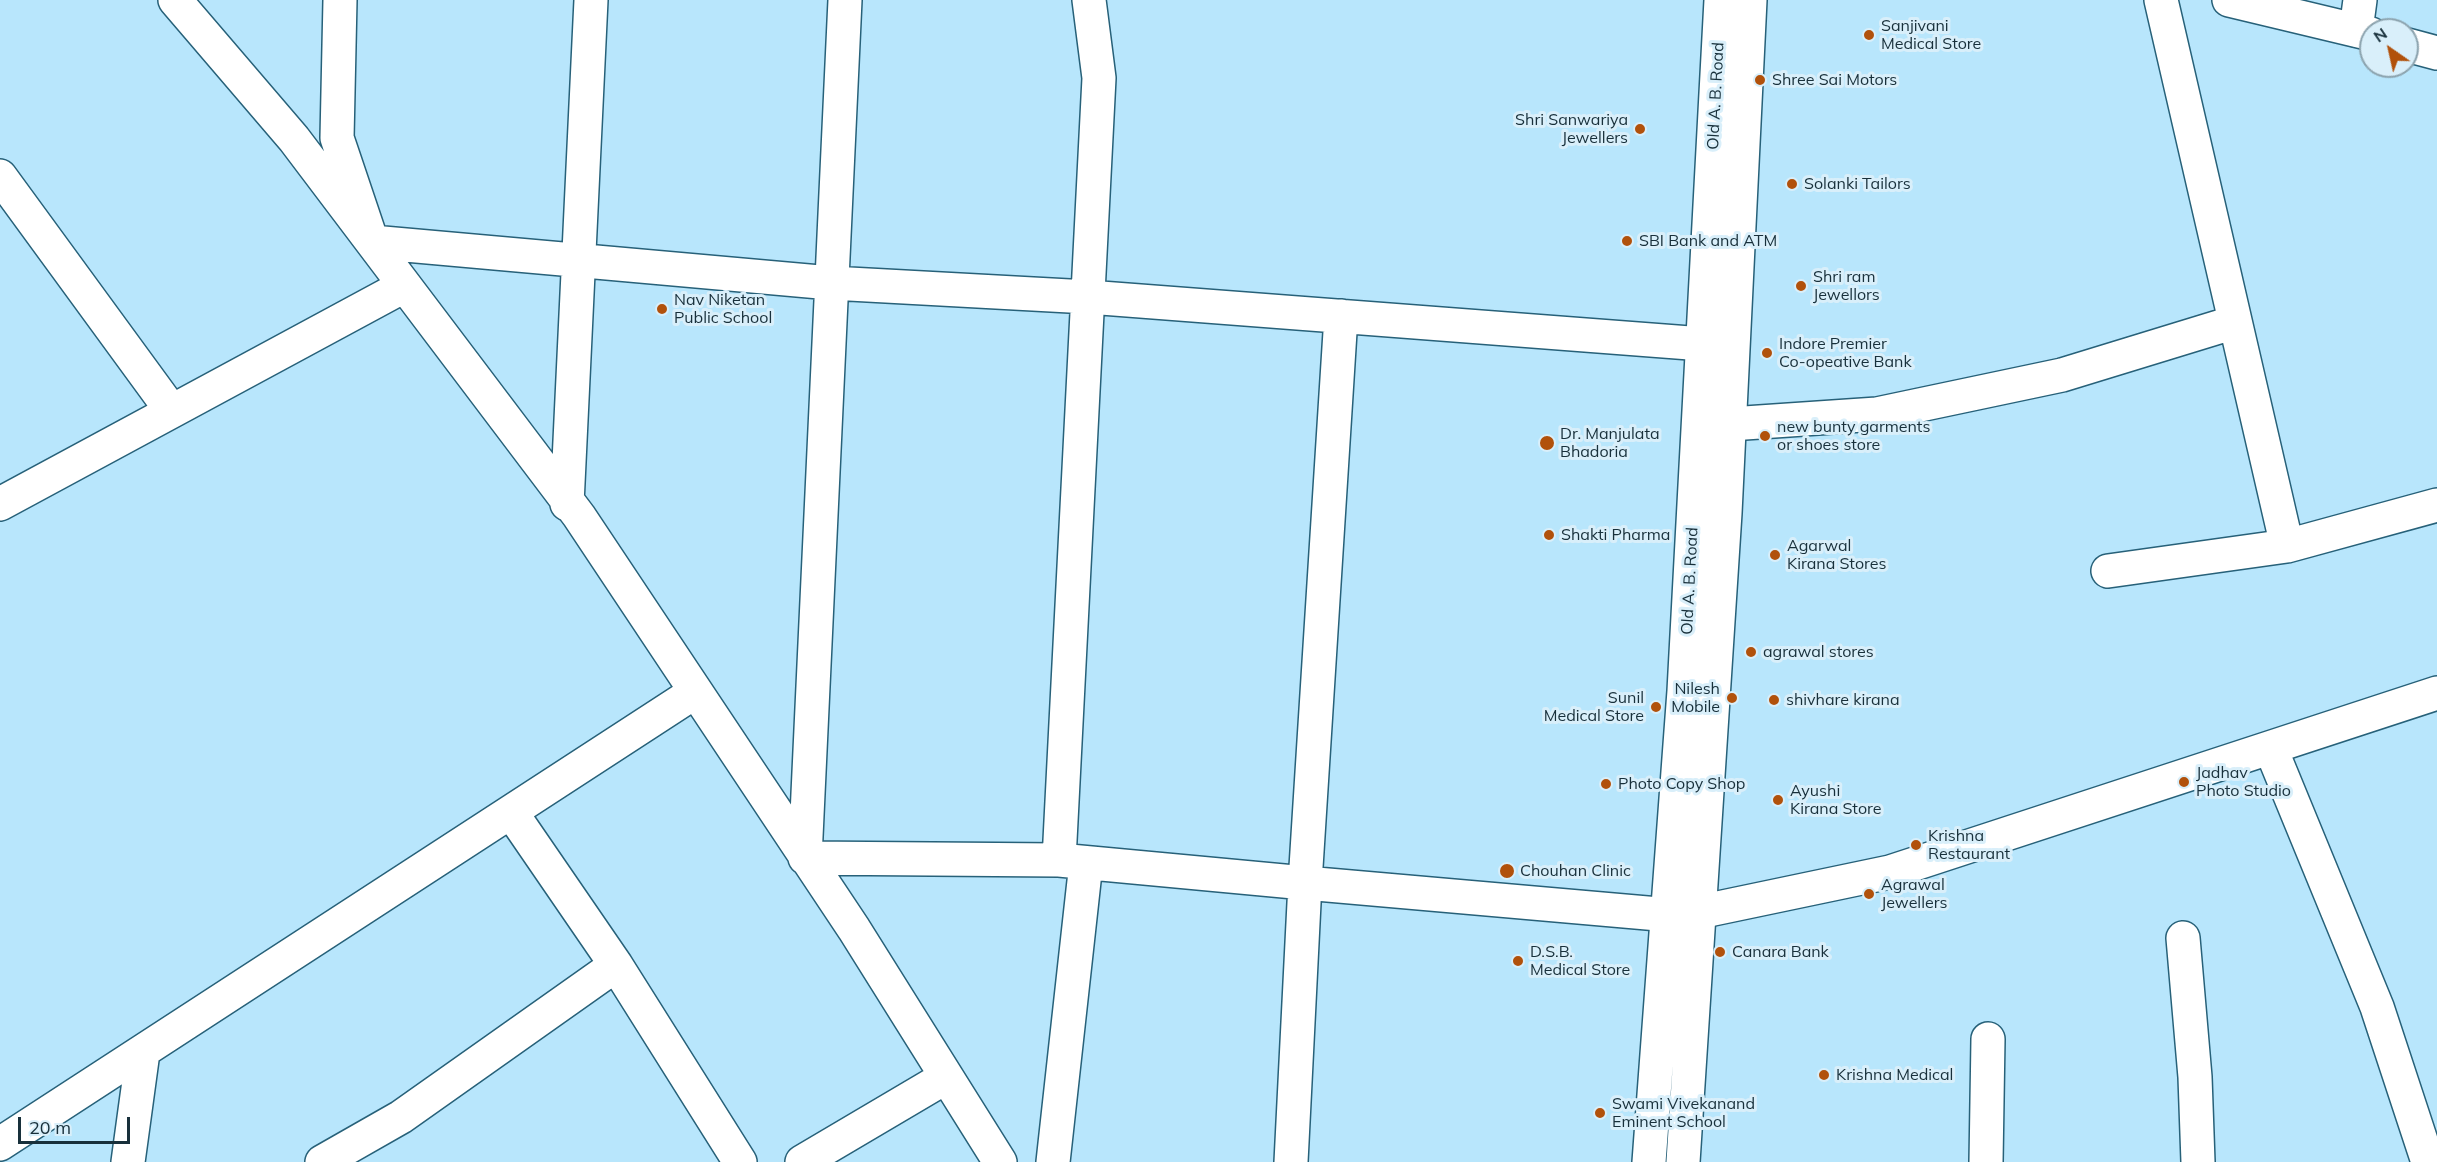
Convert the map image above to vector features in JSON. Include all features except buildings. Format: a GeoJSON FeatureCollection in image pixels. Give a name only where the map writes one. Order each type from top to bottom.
{"type":"FeatureCollection","features":[{"type":"Feature","properties":{"kind":"street"},"geometry":{"type":"LineString","coordinates":[[175,0],[294,139],[567,504],[579,516],[805,858],[1000,1162]]}},
{"type":"Feature","properties":{"kind":"street"},"geometry":{"type":"LineString","coordinates":[[340,0],[337,138],[372,242]]}},
{"type":"Feature","properties":{"kind":"street"},"geometry":{"type":"LineString","coordinates":[[567,504],[591,0]]}},
{"type":"Feature","properties":{"kind":"street"},"geometry":{"type":"LineString","coordinates":[[805,858],[845,0]]}},
{"type":"Feature","properties":{"kind":"street"},"geometry":{"type":"LineString","coordinates":[[1053,1162],[1072,862],[1088,297],[1099,78],[1089,0]]}},
{"type":"Feature","properties":{"kind":"street","name":"Old A. B. Road"},"geometry":{"type":"LineString","coordinates":[[1683,1162],[1684,914],[1703,344],[1721,0]]}},
{"type":"Feature","properties":{"kind":"street","name":"Old A. B. Road"},"geometry":{"type":"LineString","coordinates":[[1649,1162],[1684,914],[1730,424],[1750,0]]}},
{"type":"Feature","properties":{"kind":"street"},"geometry":{"type":"LineString","coordinates":[[2161,0],[2286,546]]}},
{"type":"Feature","properties":{"kind":"street"},"geometry":{"type":"LineString","coordinates":[[2229,0],[2359,22]]}},
{"type":"Feature","properties":{"kind":"street"},"geometry":{"type":"LineString","coordinates":[[2419,48],[2437,53]]}},
{"type":"Feature","properties":{"kind":"street"},"geometry":{"type":"LineString","coordinates":[[0,176],[171,410]]}},
{"type":"Feature","properties":{"kind":"street"},"geometry":{"type":"LineString","coordinates":[[372,242],[831,283],[1088,297],[1703,344]]}},
{"type":"Feature","properties":{"kind":"street"},"geometry":{"type":"LineString","coordinates":[[0,504],[404,286]]}},
{"type":"Feature","properties":{"kind":"street"},"geometry":{"type":"LineString","coordinates":[[1291,1162],[1305,883],[1341,316]]}},
{"type":"Feature","properties":{"kind":"street"},"geometry":{"type":"LineString","coordinates":[[1730,424],[1876,414],[2062,375],[2235,322]]}},
{"type":"Feature","properties":{"kind":"street"},"geometry":{"type":"LineString","coordinates":[[2108,571],[2286,546],[2437,505]]}},
{"type":"Feature","properties":{"kind":"street"},"geometry":{"type":"LineString","coordinates":[[0,1144],[695,692]]}},
{"type":"Feature","properties":{"kind":"street"},"geometry":{"type":"LineString","coordinates":[[805,858],[1072,862],[1684,914],[1890,872],[2437,693]]}},
{"type":"Feature","properties":{"kind":"street"},"geometry":{"type":"LineString","coordinates":[[2271,749],[2377,1008],[2428,1162]]}},
{"type":"Feature","properties":{"kind":"street"},"geometry":{"type":"LineString","coordinates":[[511,812],[616,965],[740,1162]]}},
{"type":"Feature","properties":{"kind":"street"},"geometry":{"type":"LineString","coordinates":[[2183,938],[2195,1077],[2198,1162]]}},
{"type":"Feature","properties":{"kind":"street"},"geometry":{"type":"LineString","coordinates":[[322,1162],[401,1117],[616,965]]}},
{"type":"Feature","properties":{"kind":"street"},"geometry":{"type":"LineString","coordinates":[[1986,1162],[1988,1039]]}},
{"type":"Feature","properties":{"kind":"street"},"geometry":{"type":"LineString","coordinates":[[128,1162],[143,1052]]}},
{"type":"Feature","properties":{"kind":"street"},"geometry":{"type":"LineString","coordinates":[[802,1162],[946,1077]]}},
{"type":"Feature","properties":{"kind":"place","name":"Sanjivani Medical Store"},"geometry":{"type":"Point","coordinates":[1869,35]}},
{"type":"Feature","properties":{"kind":"place","name":"Shree Sai Motors"},"geometry":{"type":"Point","coordinates":[1760,80]}},
{"type":"Feature","properties":{"kind":"place","name":"Shri Sanwariya Jewellers"},"geometry":{"type":"Point","coordinates":[1640,129]}},
{"type":"Feature","properties":{"kind":"place","name":"Solanki Tailors"},"geometry":{"type":"Point","coordinates":[1792,184]}},
{"type":"Feature","properties":{"kind":"place","name":"SBI Bank and ATM"},"geometry":{"type":"Point","coordinates":[1627,241]}},
{"type":"Feature","properties":{"kind":"place","name":"Shri ram Jewellors"},"geometry":{"type":"Point","coordinates":[1801,286]}},
{"type":"Feature","properties":{"kind":"place","name":"Nav Niketan Public School"},"geometry":{"type":"Point","coordinates":[662,309]}},
{"type":"Feature","properties":{"kind":"place","name":"Indore Premier Co-opeative Bank"},"geometry":{"type":"Point","coordinates":[1767,353]}},
{"type":"Feature","properties":{"kind":"place","name":"new bunty garments or shoes store"},"geometry":{"type":"Point","coordinates":[1765,436]}},
{"type":"Feature","properties":{"kind":"place","name":"Dr. Manjulata Bhadoria"},"geometry":{"type":"Point","coordinates":[1547,443]}},
{"type":"Feature","properties":{"kind":"place","name":"Shakti Pharma"},"geometry":{"type":"Point","coordinates":[1549,535]}},
{"type":"Feature","properties":{"kind":"place","name":"Agarwal Kirana Stores"},"geometry":{"type":"Point","coordinates":[1775,555]}},
{"type":"Feature","properties":{"kind":"place","name":"agrawal stores"},"geometry":{"type":"Point","coordinates":[1751,652]}},
{"type":"Feature","properties":{"kind":"place","name":"Nilesh Mobile"},"geometry":{"type":"Point","coordinates":[1732,698]}},
{"type":"Feature","properties":{"kind":"place","name":"shivhare kirana"},"geometry":{"type":"Point","coordinates":[1774,700]}},
{"type":"Feature","properties":{"kind":"place","name":"Sunil Medical Store"},"geometry":{"type":"Point","coordinates":[1656,707]}},
{"type":"Feature","properties":{"kind":"place","name":"Jadhav Photo Studio"},"geometry":{"type":"Point","coordinates":[2184,782]}},
{"type":"Feature","properties":{"kind":"place","name":"Photo Copy Shop"},"geometry":{"type":"Point","coordinates":[1606,784]}},
{"type":"Feature","properties":{"kind":"place","name":"Ayushi Kirana Store"},"geometry":{"type":"Point","coordinates":[1778,800]}},
{"type":"Feature","properties":{"kind":"place","name":"Krishna Restaurant"},"geometry":{"type":"Point","coordinates":[1916,845]}},
{"type":"Feature","properties":{"kind":"place","name":"Chouhan Clinic"},"geometry":{"type":"Point","coordinates":[1507,871]}},
{"type":"Feature","properties":{"kind":"place","name":"Agrawal Jewellers"},"geometry":{"type":"Point","coordinates":[1869,894]}},
{"type":"Feature","properties":{"kind":"place","name":"Canara Bank"},"geometry":{"type":"Point","coordinates":[1720,952]}},
{"type":"Feature","properties":{"kind":"place","name":"D.S.B. Medical Store"},"geometry":{"type":"Point","coordinates":[1518,961]}},
{"type":"Feature","properties":{"kind":"place","name":"Krishna Medical"},"geometry":{"type":"Point","coordinates":[1824,1075]}},
{"type":"Feature","properties":{"kind":"place","name":"Swami Vivekanand Eminent School"},"geometry":{"type":"Point","coordinates":[1600,1113]}}]}
